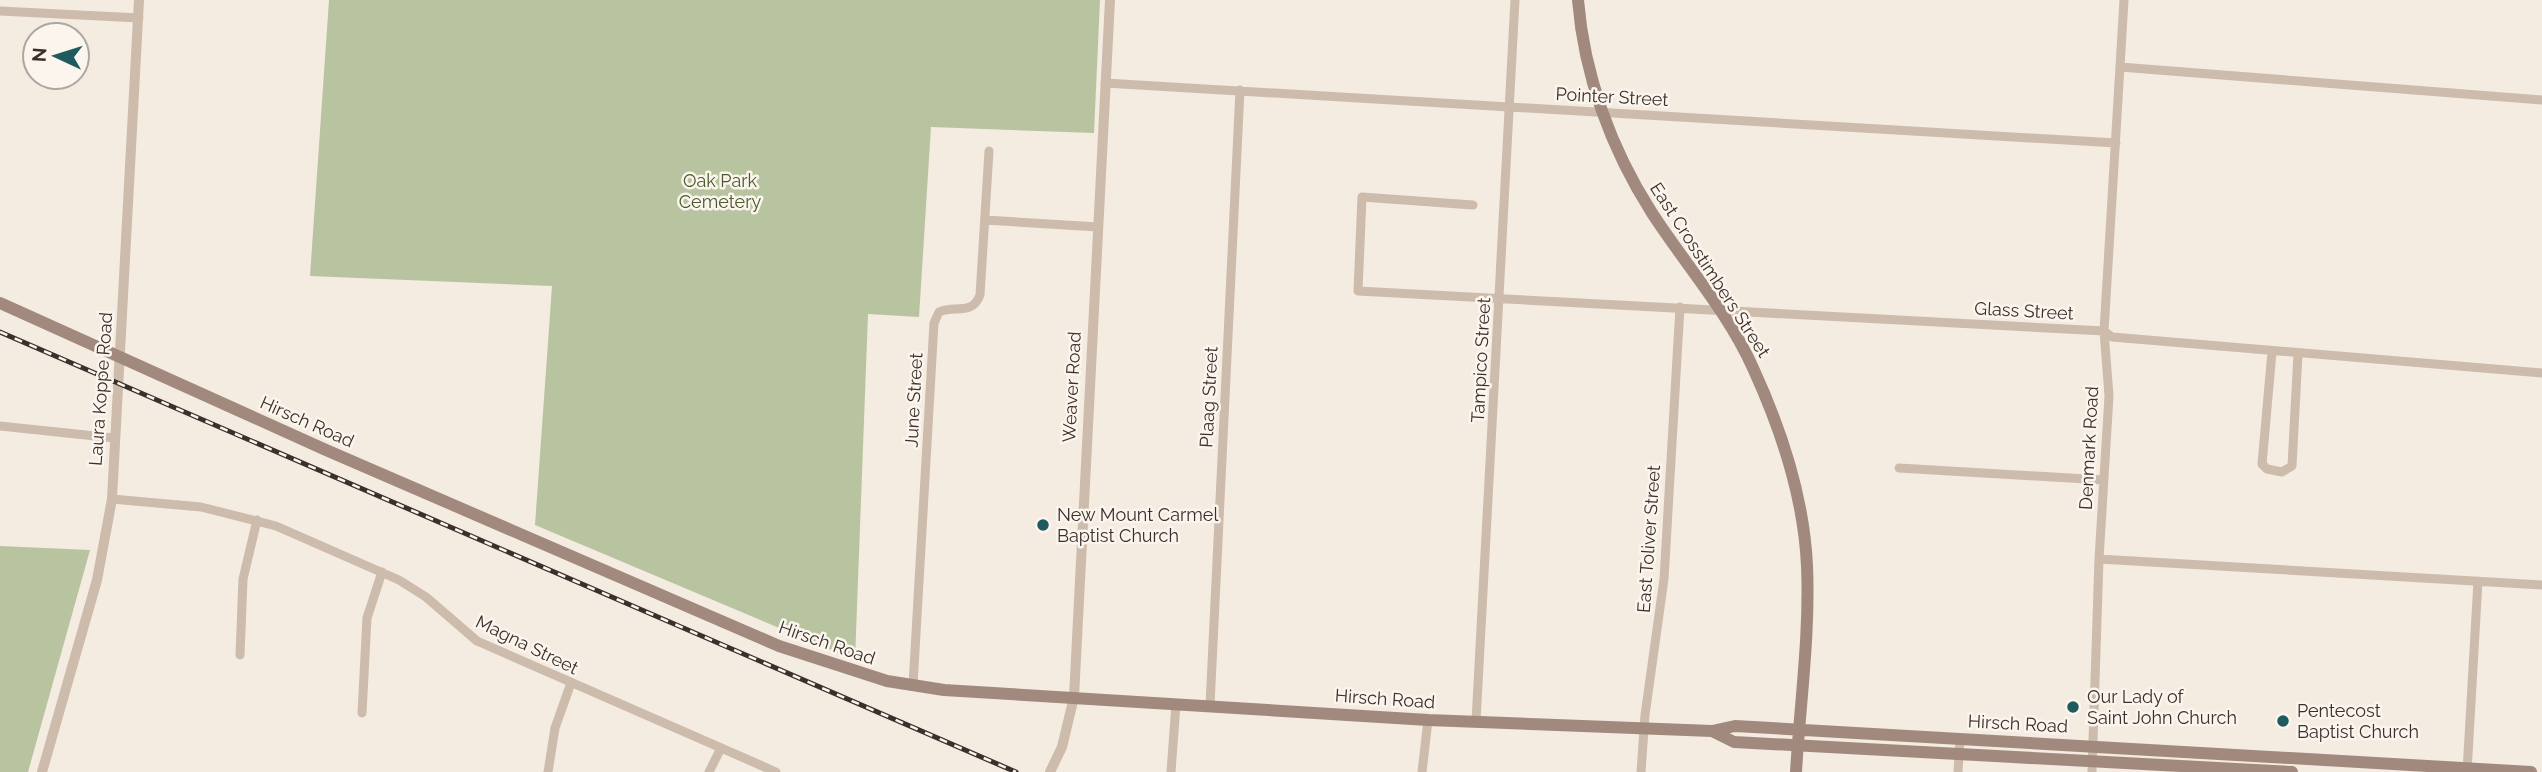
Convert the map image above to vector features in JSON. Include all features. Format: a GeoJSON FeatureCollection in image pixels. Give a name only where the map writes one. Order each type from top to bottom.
{"type":"FeatureCollection","features":[{"type":"Feature","properties":{"kind":"main road","name":"East Crosstimbers Street"},"geometry":{"type":"LineString","coordinates":[[1578,0],[1580,31],[1602,112],[1627,172],[1720,311],[1752,365],[1784,442],[1802,523],[1807,566],[1796,772]]}},
{"type":"Feature","properties":{"kind":"main road","name":"Hirsch Road"},"geometry":{"type":"LineString","coordinates":[[0,303],[121,355],[326,450],[779,646],[846,670],[913,685],[944,690],[1428,720],[1712,731],[1735,726],[2264,756],[2419,768],[2531,772]]}},
{"type":"Feature","properties":{"kind":"main road","name":"Hirsch Road"},"geometry":{"type":"LineString","coordinates":[[1712,731],[1734,742],[1959,754],[2092,766],[2291,772]]}},
{"type":"Feature","properties":{"kind":"street","name":"Laura Koppe Road"},"geometry":{"type":"LineString","coordinates":[[42,772],[97,580],[112,499],[139,0]]}},
{"type":"Feature","properties":{"kind":"street","name":"Weaver Road"},"geometry":{"type":"LineString","coordinates":[[1050,772],[1062,747],[1074,697],[1110,0]]}},
{"type":"Feature","properties":{"kind":"street","name":"Tampico Street"},"geometry":{"type":"LineString","coordinates":[[1476,721],[1501,298],[1515,0]]}},
{"type":"Feature","properties":{"kind":"street","name":"Denmark Road"},"geometry":{"type":"LineString","coordinates":[[2092,766],[2099,559],[2109,397],[2105,331],[2124,0]]}},
{"type":"Feature","properties":{"kind":"street"},"geometry":{"type":"LineString","coordinates":[[0,11],[139,18]]}},
{"type":"Feature","properties":{"kind":"street"},"geometry":{"type":"LineString","coordinates":[[2120,67],[2542,100]]}},
{"type":"Feature","properties":{"kind":"street","name":"Pointer Street"},"geometry":{"type":"LineString","coordinates":[[1105,83],[2116,143]]}},
{"type":"Feature","properties":{"kind":"street","name":"Plaag Street"},"geometry":{"type":"LineString","coordinates":[[1210,705],[1240,90]]}},
{"type":"Feature","properties":{"kind":"street","name":"June Street"},"geometry":{"type":"LineString","coordinates":[[913,685],[934,323],[939,312],[967,309],[977,303],[989,151]]}},
{"type":"Feature","properties":{"kind":"street","name":"Glass Street"},"geometry":{"type":"LineString","coordinates":[[1473,205],[1362,197],[1357,291],[2105,331],[2112,337],[2542,373]]}},
{"type":"Feature","properties":{"kind":"street"},"geometry":{"type":"LineString","coordinates":[[985,220],[1098,226]]}},
{"type":"Feature","properties":{"kind":"street","name":"East Toliver Street"},"geometry":{"type":"LineString","coordinates":[[1641,772],[1644,727],[1664,579],[1680,307]]}},
{"type":"Feature","properties":{"kind":"street"},"geometry":{"type":"LineString","coordinates":[[2272,352],[2262,464],[2267,469],[2282,472],[2292,466],[2298,354]]}},
{"type":"Feature","properties":{"kind":"street"},"geometry":{"type":"LineString","coordinates":[[0,426],[114,438]]}},
{"type":"Feature","properties":{"kind":"street"},"geometry":{"type":"LineString","coordinates":[[1899,468],[2104,480]]}},
{"type":"Feature","properties":{"kind":"street","name":"Magna Street"},"geometry":{"type":"LineString","coordinates":[[112,499],[201,507],[257,520],[382,572],[426,597],[477,641],[776,772]]}},
{"type":"Feature","properties":{"kind":"street"},"geometry":{"type":"LineString","coordinates":[[240,656],[243,579],[257,520]]}},
{"type":"Feature","properties":{"kind":"street"},"geometry":{"type":"LineString","coordinates":[[2099,559],[2542,585]]}},
{"type":"Feature","properties":{"kind":"street"},"geometry":{"type":"LineString","coordinates":[[362,713],[367,618],[382,572]]}},
{"type":"Feature","properties":{"kind":"street"},"geometry":{"type":"LineString","coordinates":[[2468,770],[2478,581]]}},
{"type":"Feature","properties":{"kind":"street"},"geometry":{"type":"LineString","coordinates":[[548,772],[555,728],[571,683]]}},
{"type":"Feature","properties":{"kind":"street"},"geometry":{"type":"LineString","coordinates":[[1171,772],[1176,704]]}},
{"type":"Feature","properties":{"kind":"street"},"geometry":{"type":"LineString","coordinates":[[1422,772],[1428,720]]}},
{"type":"Feature","properties":{"kind":"street"},"geometry":{"type":"LineString","coordinates":[[1958,772],[1960,739]]}},
{"type":"Feature","properties":{"kind":"street"},"geometry":{"type":"LineString","coordinates":[[709,772],[721,748]]}},
{"type":"Feature","properties":{"kind":"street"},"geometry":{"type":"LineString","coordinates":[[2263,771],[2264,756]]}},
{"type":"Feature","properties":{"kind":"green space","name":"Oak Park Cemetery"},"geometry":{"type":"Polygon","coordinates":[[[329,0],[1100,0],[1094,133],[931,127],[919,317],[868,314],[855,660],[535,525],[552,286],[310,276],[329,0]]]}},
{"type":"Feature","properties":{"kind":"green space"},"geometry":{"type":"Polygon","coordinates":[[[0,546],[90,550],[28,772],[0,772],[0,546]]]}},
{"type":"Feature","properties":{"kind":"railway"},"geometry":{"type":"LineString","coordinates":[[0,332],[1016,772]]}},
{"type":"Feature","properties":{"kind":"place","name":"New Mount Carmel Baptist Church"},"geometry":{"type":"Point","coordinates":[1043,525]}},
{"type":"Feature","properties":{"kind":"place","name":"Our Lady of Saint John Church"},"geometry":{"type":"Point","coordinates":[2073,707]}},
{"type":"Feature","properties":{"kind":"place","name":"Pentecost Baptist Church"},"geometry":{"type":"Point","coordinates":[2283,721]}}]}
